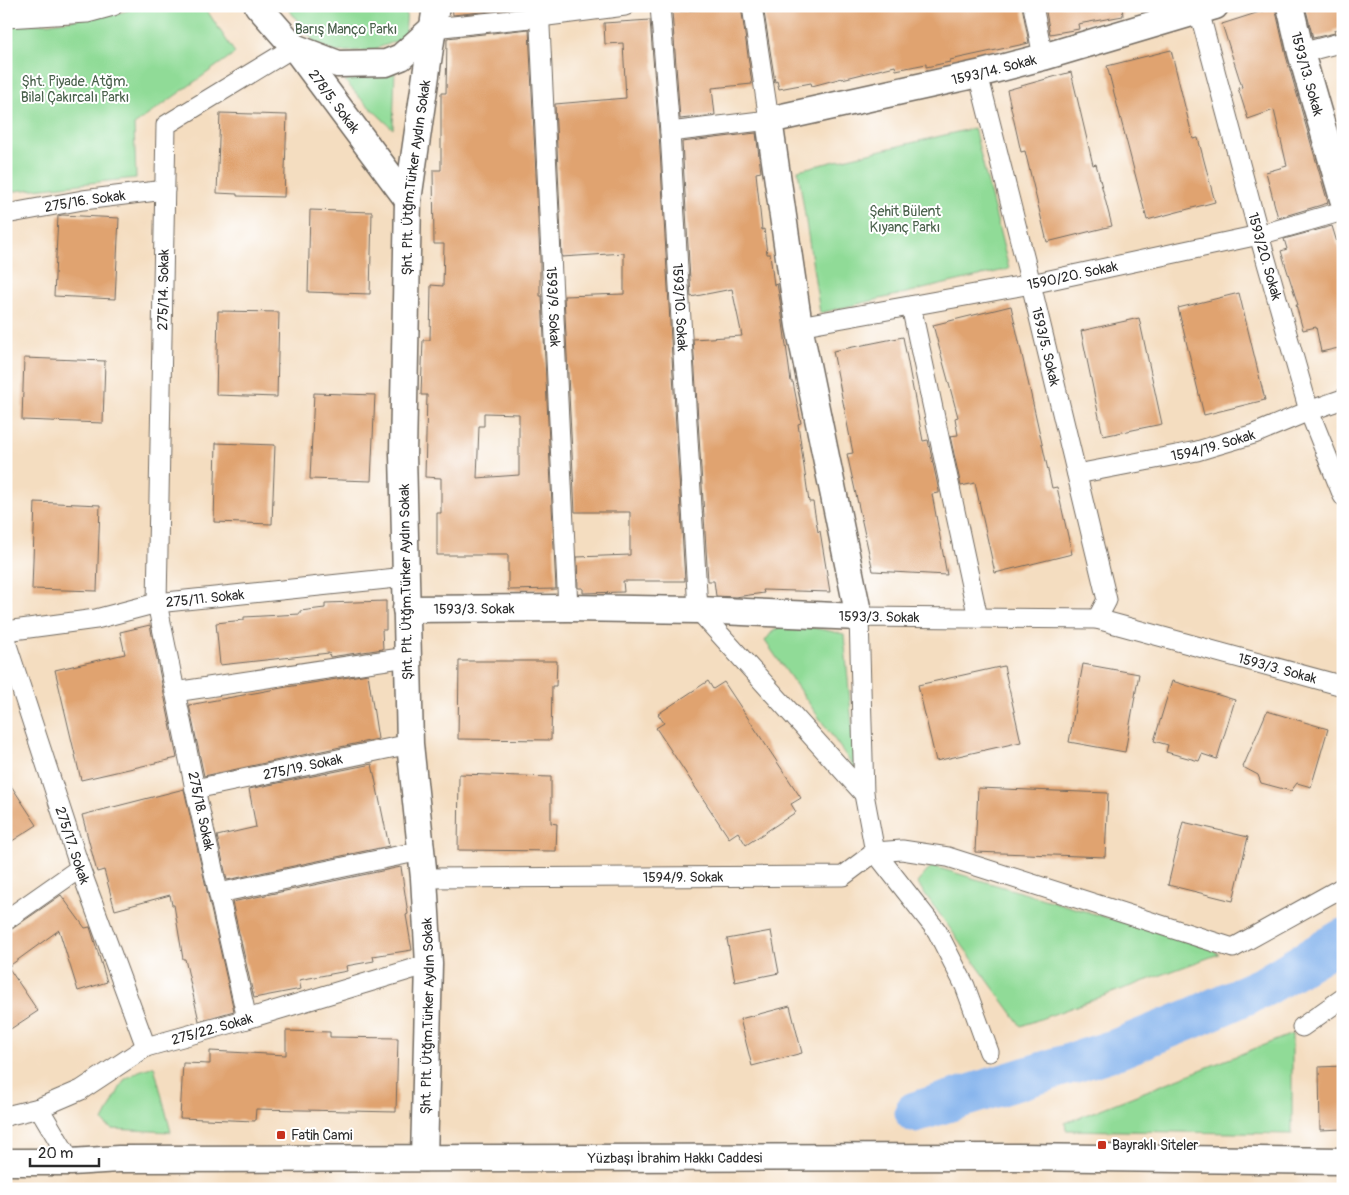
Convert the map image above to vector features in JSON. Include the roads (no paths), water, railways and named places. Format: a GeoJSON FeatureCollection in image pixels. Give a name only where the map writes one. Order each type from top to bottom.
{"type":"FeatureCollection","features":[{"type":"Feature","properties":{"kind":"main road","name":"278/5. Sokak"},"geometry":{"type":"LineString","coordinates":[[258,6],[294,47],[408,200]]}},
{"type":"Feature","properties":{"kind":"main road","name":"1593/13. Sokak"},"geometry":{"type":"LineString","coordinates":[[1290,6],[1301,53],[1343,199]]}},
{"type":"Feature","properties":{"kind":"main road","name":"1593/14. Sokak"},"geometry":{"type":"LineString","coordinates":[[769,120],[978,74],[1044,57],[1165,14],[1207,9]]}},
{"type":"Feature","properties":{"kind":"main road"},"geometry":{"type":"LineString","coordinates":[[294,47],[338,64],[386,63],[401,57],[434,17]]}},
{"type":"Feature","properties":{"kind":"main road","name":"Şht. Plt. Ütğm.Türker Aydın Sokak"},"geometry":{"type":"LineString","coordinates":[[424,1158],[429,964],[424,878],[410,744],[403,454],[408,200],[434,17]]}},
{"type":"Feature","properties":{"kind":"main road"},"geometry":{"type":"LineString","coordinates":[[769,120],[798,326],[859,617]]}},
{"type":"Feature","properties":{"kind":"main road","name":"1593/3. Sokak"},"geometry":{"type":"LineString","coordinates":[[406,609],[568,608],[698,610],[859,617]]}},
{"type":"Feature","properties":{"kind":"main road","name":"Yüzbaşı İbrahim Hakkı Caddesi"},"geometry":{"type":"LineString","coordinates":[[6,1162],[71,1162],[119,1159],[1018,1157],[1343,1160]]}},
{"type":"Feature","properties":{"kind":"street"},"geometry":{"type":"LineString","coordinates":[[6,18],[87,13],[113,6]]}},
{"type":"Feature","properties":{"kind":"street"},"geometry":{"type":"LineString","coordinates":[[434,17],[626,6]]}},
{"type":"Feature","properties":{"kind":"street","name":"1593/10. Sokak"},"geometry":{"type":"LineString","coordinates":[[660,6],[670,132],[698,610]]}},
{"type":"Feature","properties":{"kind":"street"},"geometry":{"type":"LineString","coordinates":[[670,132],[769,120],[752,6]]}},
{"type":"Feature","properties":{"kind":"street"},"geometry":{"type":"LineString","coordinates":[[1033,6],[1044,57]]}},
{"type":"Feature","properties":{"kind":"street","name":"1593/20. Sokak"},"geometry":{"type":"LineString","coordinates":[[1207,9],[1259,235],[1309,411],[1343,496]]}},
{"type":"Feature","properties":{"kind":"street","name":"1593/9. Sokak"},"geometry":{"type":"LineString","coordinates":[[539,12],[568,608]]}},
{"type":"Feature","properties":{"kind":"street"},"geometry":{"type":"LineString","coordinates":[[1301,53],[1343,42]]}},
{"type":"Feature","properties":{"kind":"street","name":"275/14. Sokak"},"geometry":{"type":"LineString","coordinates":[[157,603],[166,125],[294,47]]}},
{"type":"Feature","properties":{"kind":"street","name":"1593/5. Sokak"},"geometry":{"type":"LineString","coordinates":[[978,74],[1107,600],[1097,619]]}},
{"type":"Feature","properties":{"kind":"street","name":"275/16. Sokak"},"geometry":{"type":"LineString","coordinates":[[6,214],[83,200],[165,190]]}},
{"type":"Feature","properties":{"kind":"street","name":"1590/20. Sokak"},"geometry":{"type":"LineString","coordinates":[[798,326],[1031,284],[1259,235],[1343,211]]}},
{"type":"Feature","properties":{"kind":"street"},"geometry":{"type":"LineString","coordinates":[[911,306],[978,618]]}},
{"type":"Feature","properties":{"kind":"street","name":"1594/19. Sokak"},"geometry":{"type":"LineString","coordinates":[[1077,474],[1197,451],[1254,434],[1309,411],[1343,400]]}},
{"type":"Feature","properties":{"kind":"street","name":"275/11. Sokak"},"geometry":{"type":"LineString","coordinates":[[6,631],[96,619],[157,603],[406,577]]}},
{"type":"Feature","properties":{"kind":"street","name":"275/18. Sokak"},"geometry":{"type":"LineString","coordinates":[[157,603],[195,789],[246,1019]]}},
{"type":"Feature","properties":{"kind":"street"},"geometry":{"type":"LineString","coordinates":[[698,610],[864,794]]}},
{"type":"Feature","properties":{"kind":"street"},"geometry":{"type":"LineString","coordinates":[[859,617],[864,794],[875,852],[936,931],[965,986],[989,1052]]}},
{"type":"Feature","properties":{"kind":"street","name":"1593/3. Sokak"},"geometry":{"type":"LineString","coordinates":[[859,617],[1097,619],[1343,686]]}},
{"type":"Feature","properties":{"kind":"street","name":"275/17. Sokak"},"geometry":{"type":"LineString","coordinates":[[6,642],[80,868],[146,1047]]}},
{"type":"Feature","properties":{"kind":"street"},"geometry":{"type":"LineString","coordinates":[[175,692],[407,657]]}},
{"type":"Feature","properties":{"kind":"street","name":"275/19. Sokak"},"geometry":{"type":"LineString","coordinates":[[195,789],[410,744]]}},
{"type":"Feature","properties":{"kind":"street"},"geometry":{"type":"LineString","coordinates":[[875,852],[902,850],[948,857],[1233,948],[1343,887]]}},
{"type":"Feature","properties":{"kind":"street"},"geometry":{"type":"LineString","coordinates":[[219,894],[421,851]]}},
{"type":"Feature","properties":{"kind":"street","name":"1594/9. Sokak"},"geometry":{"type":"LineString","coordinates":[[424,878],[843,876],[875,852]]}},
{"type":"Feature","properties":{"kind":"street"},"geometry":{"type":"LineString","coordinates":[[6,920],[80,868]]}},
{"type":"Feature","properties":{"kind":"street","name":"275/22. Sokak"},"geometry":{"type":"LineString","coordinates":[[6,1116],[39,1108],[81,1090],[146,1047],[429,964]]}},
{"type":"Feature","properties":{"kind":"street"},"geometry":{"type":"LineString","coordinates":[[1302,1027],[1343,998]]}},
{"type":"Feature","properties":{"kind":"street"},"geometry":{"type":"LineString","coordinates":[[39,1108],[71,1162]]}},
{"type":"Feature","properties":{"kind":"waterway"},"geometry":{"type":"LineString","coordinates":[[915,1112],[1117,1049],[1265,986],[1343,939]]}},
{"type":"Feature","properties":{"kind":"place","name":"Fatih Cami"},"geometry":{"type":"Point","coordinates":[281,1135]}},
{"type":"Feature","properties":{"kind":"place","name":"Bayraklı Siteler"},"geometry":{"type":"Point","coordinates":[1102,1145]}},
{"type":"Feature","properties":{"kind":"park label","name":"Barış Manço Parkı"},"geometry":{"type":"Point","coordinates":[346,29]}},
{"type":"Feature","properties":{"kind":"park label","name":"Şht. Piyade. Atğm. Bilal Çakırcalı Parkı"},"geometry":{"type":"Point","coordinates":[75,89]}},
{"type":"Feature","properties":{"kind":"park label","name":"Şehit Bülent Kıyanç Parkı"},"geometry":{"type":"Point","coordinates":[905,220]}}]}
